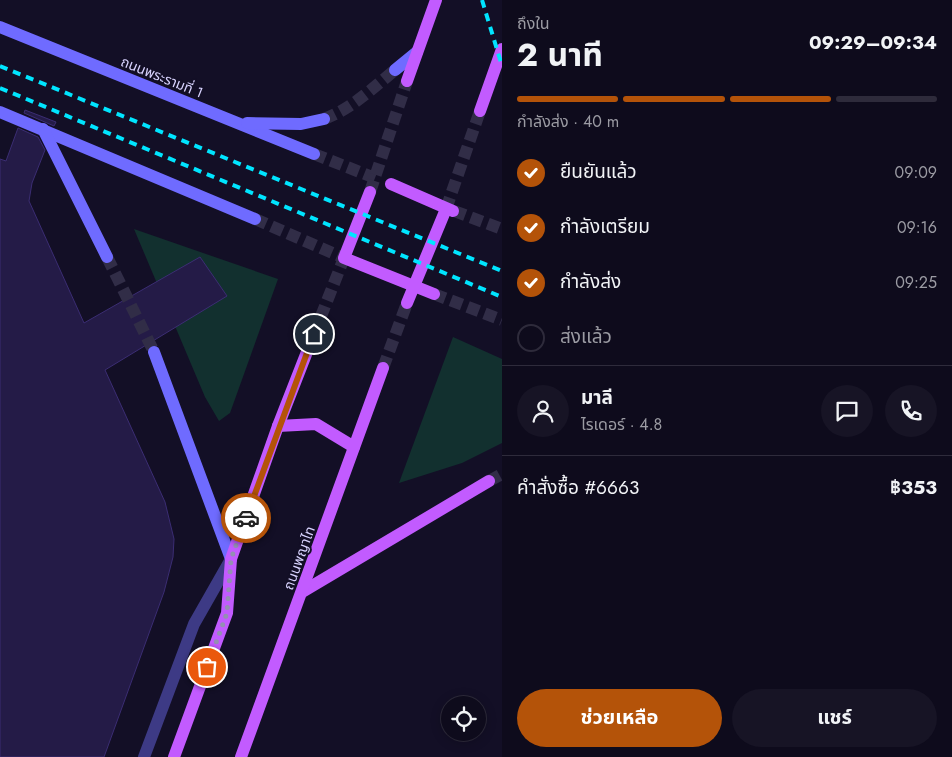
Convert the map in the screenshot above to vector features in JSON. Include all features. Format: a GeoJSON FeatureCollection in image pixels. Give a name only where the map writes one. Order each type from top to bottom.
{"type":"FeatureCollection","features":[{"type":"Feature","properties":{"kind":"main road"},"geometry":{"type":"LineString","coordinates":[[407,81],[436,0]]}},
{"type":"Feature","properties":{"kind":"main road","name":"ถนนพระรามที่ 1"},"geometry":{"type":"LineString","coordinates":[[0,27],[314,154]]}},
{"type":"Feature","properties":{"kind":"main road"},"geometry":{"type":"LineString","coordinates":[[480,111],[502,49]]}},
{"type":"Feature","properties":{"kind":"main road"},"geometry":{"type":"LineString","coordinates":[[395,70],[417,52]]}},
{"type":"Feature","properties":{"kind":"main road"},"geometry":{"type":"LineString","coordinates":[[0,112],[255,219]]}},
{"type":"Feature","properties":{"kind":"main road"},"geometry":{"type":"LineString","coordinates":[[232,121],[262,124],[301,124],[324,119]]}},
{"type":"Feature","properties":{"kind":"main road"},"geometry":{"type":"LineString","coordinates":[[43,129],[107,257]]}},
{"type":"Feature","properties":{"kind":"main road"},"geometry":{"type":"LineString","coordinates":[[391,184],[450,210],[407,303]]}},
{"type":"Feature","properties":{"kind":"main road"},"geometry":{"type":"LineString","coordinates":[[370,192],[344,258],[434,294]]}},
{"type":"Feature","properties":{"kind":"main road"},"geometry":{"type":"LineString","coordinates":[[174,757],[227,613],[231,559],[278,426],[314,334]]}},
{"type":"Feature","properties":{"kind":"main road"},"geometry":{"type":"LineString","coordinates":[[154,352],[231,559]]}},
{"type":"Feature","properties":{"kind":"main road","name":"ถนนพญาไท"},"geometry":{"type":"LineString","coordinates":[[241,757],[383,368]]}},
{"type":"Feature","properties":{"kind":"main road"},"geometry":{"type":"LineString","coordinates":[[278,426],[316,424],[354,447]]}},
{"type":"Feature","properties":{"kind":"main road"},"geometry":{"type":"LineString","coordinates":[[302,592],[489,481]]}},
{"type":"Feature","properties":{"kind":"lane"},"geometry":{"type":"LineString","coordinates":[[144,757],[194,624],[231,559]]}},
{"type":"Feature","properties":{"kind":"green space"},"geometry":{"type":"Polygon","coordinates":[[[134,229],[278,279],[230,413],[219,421],[205,397],[134,229]]]}},
{"type":"Feature","properties":{"kind":"green space"},"geometry":{"type":"Polygon","coordinates":[[[453,337],[502,359],[502,443],[462,463],[399,483],[453,337]]]}},
{"type":"Feature","properties":{"kind":"building"},"geometry":{"type":"Polygon","coordinates":[[[25,110],[56,122],[54,126],[24,113],[25,110]]]}},
{"type":"Feature","properties":{"kind":"building"},"geometry":{"type":"Polygon","coordinates":[[[18,128],[38,137],[45,150],[32,183],[29,201],[84,323],[200,257],[227,296],[105,370],[165,502],[174,539],[173,557],[164,592],[104,757],[0,757],[0,159],[6,161],[18,128]]]}},
{"type":"Feature","properties":{"kind":"tunnel"},"geometry":{"type":"LineString","coordinates":[[324,119],[353,104],[395,70]]}},
{"type":"Feature","properties":{"kind":"tunnel"},"geometry":{"type":"LineString","coordinates":[[370,192],[407,81]]}},
{"type":"Feature","properties":{"kind":"tunnel"},"geometry":{"type":"LineString","coordinates":[[446,209],[480,111]]}},
{"type":"Feature","properties":{"kind":"tunnel"},"geometry":{"type":"LineString","coordinates":[[314,154],[375,178]]}},
{"type":"Feature","properties":{"kind":"tunnel"},"geometry":{"type":"LineString","coordinates":[[454,211],[502,229]]}},
{"type":"Feature","properties":{"kind":"tunnel"},"geometry":{"type":"LineString","coordinates":[[255,219],[344,258]]}},
{"type":"Feature","properties":{"kind":"tunnel"},"geometry":{"type":"LineString","coordinates":[[107,257],[154,352]]}},
{"type":"Feature","properties":{"kind":"tunnel"},"geometry":{"type":"LineString","coordinates":[[314,334],[344,258]]}},
{"type":"Feature","properties":{"kind":"tunnel"},"geometry":{"type":"LineString","coordinates":[[434,294],[502,320]]}},
{"type":"Feature","properties":{"kind":"tunnel"},"geometry":{"type":"LineString","coordinates":[[383,368],[407,303]]}},
{"type":"Feature","properties":{"kind":"tunnel"},"geometry":{"type":"LineString","coordinates":[[489,481],[502,474]]}},
{"type":"Feature","properties":{"kind":"railway"},"geometry":{"type":"LineString","coordinates":[[482,0],[502,66]]}},
{"type":"Feature","properties":{"kind":"railway"},"geometry":{"type":"LineString","coordinates":[[0,66],[502,271]]}},
{"type":"Feature","properties":{"kind":"railway"},"geometry":{"type":"LineString","coordinates":[[0,88],[502,297]]}},
{"type":"Feature","properties":{"kind":"way so far"},"geometry":{"type":"LineString","coordinates":[[207,667],[227,613],[231,559],[246,518]]}},
{"type":"Feature","properties":{"kind":"route"},"geometry":{"type":"LineString","coordinates":[[246,518],[278,426],[314,334]]}}]}
